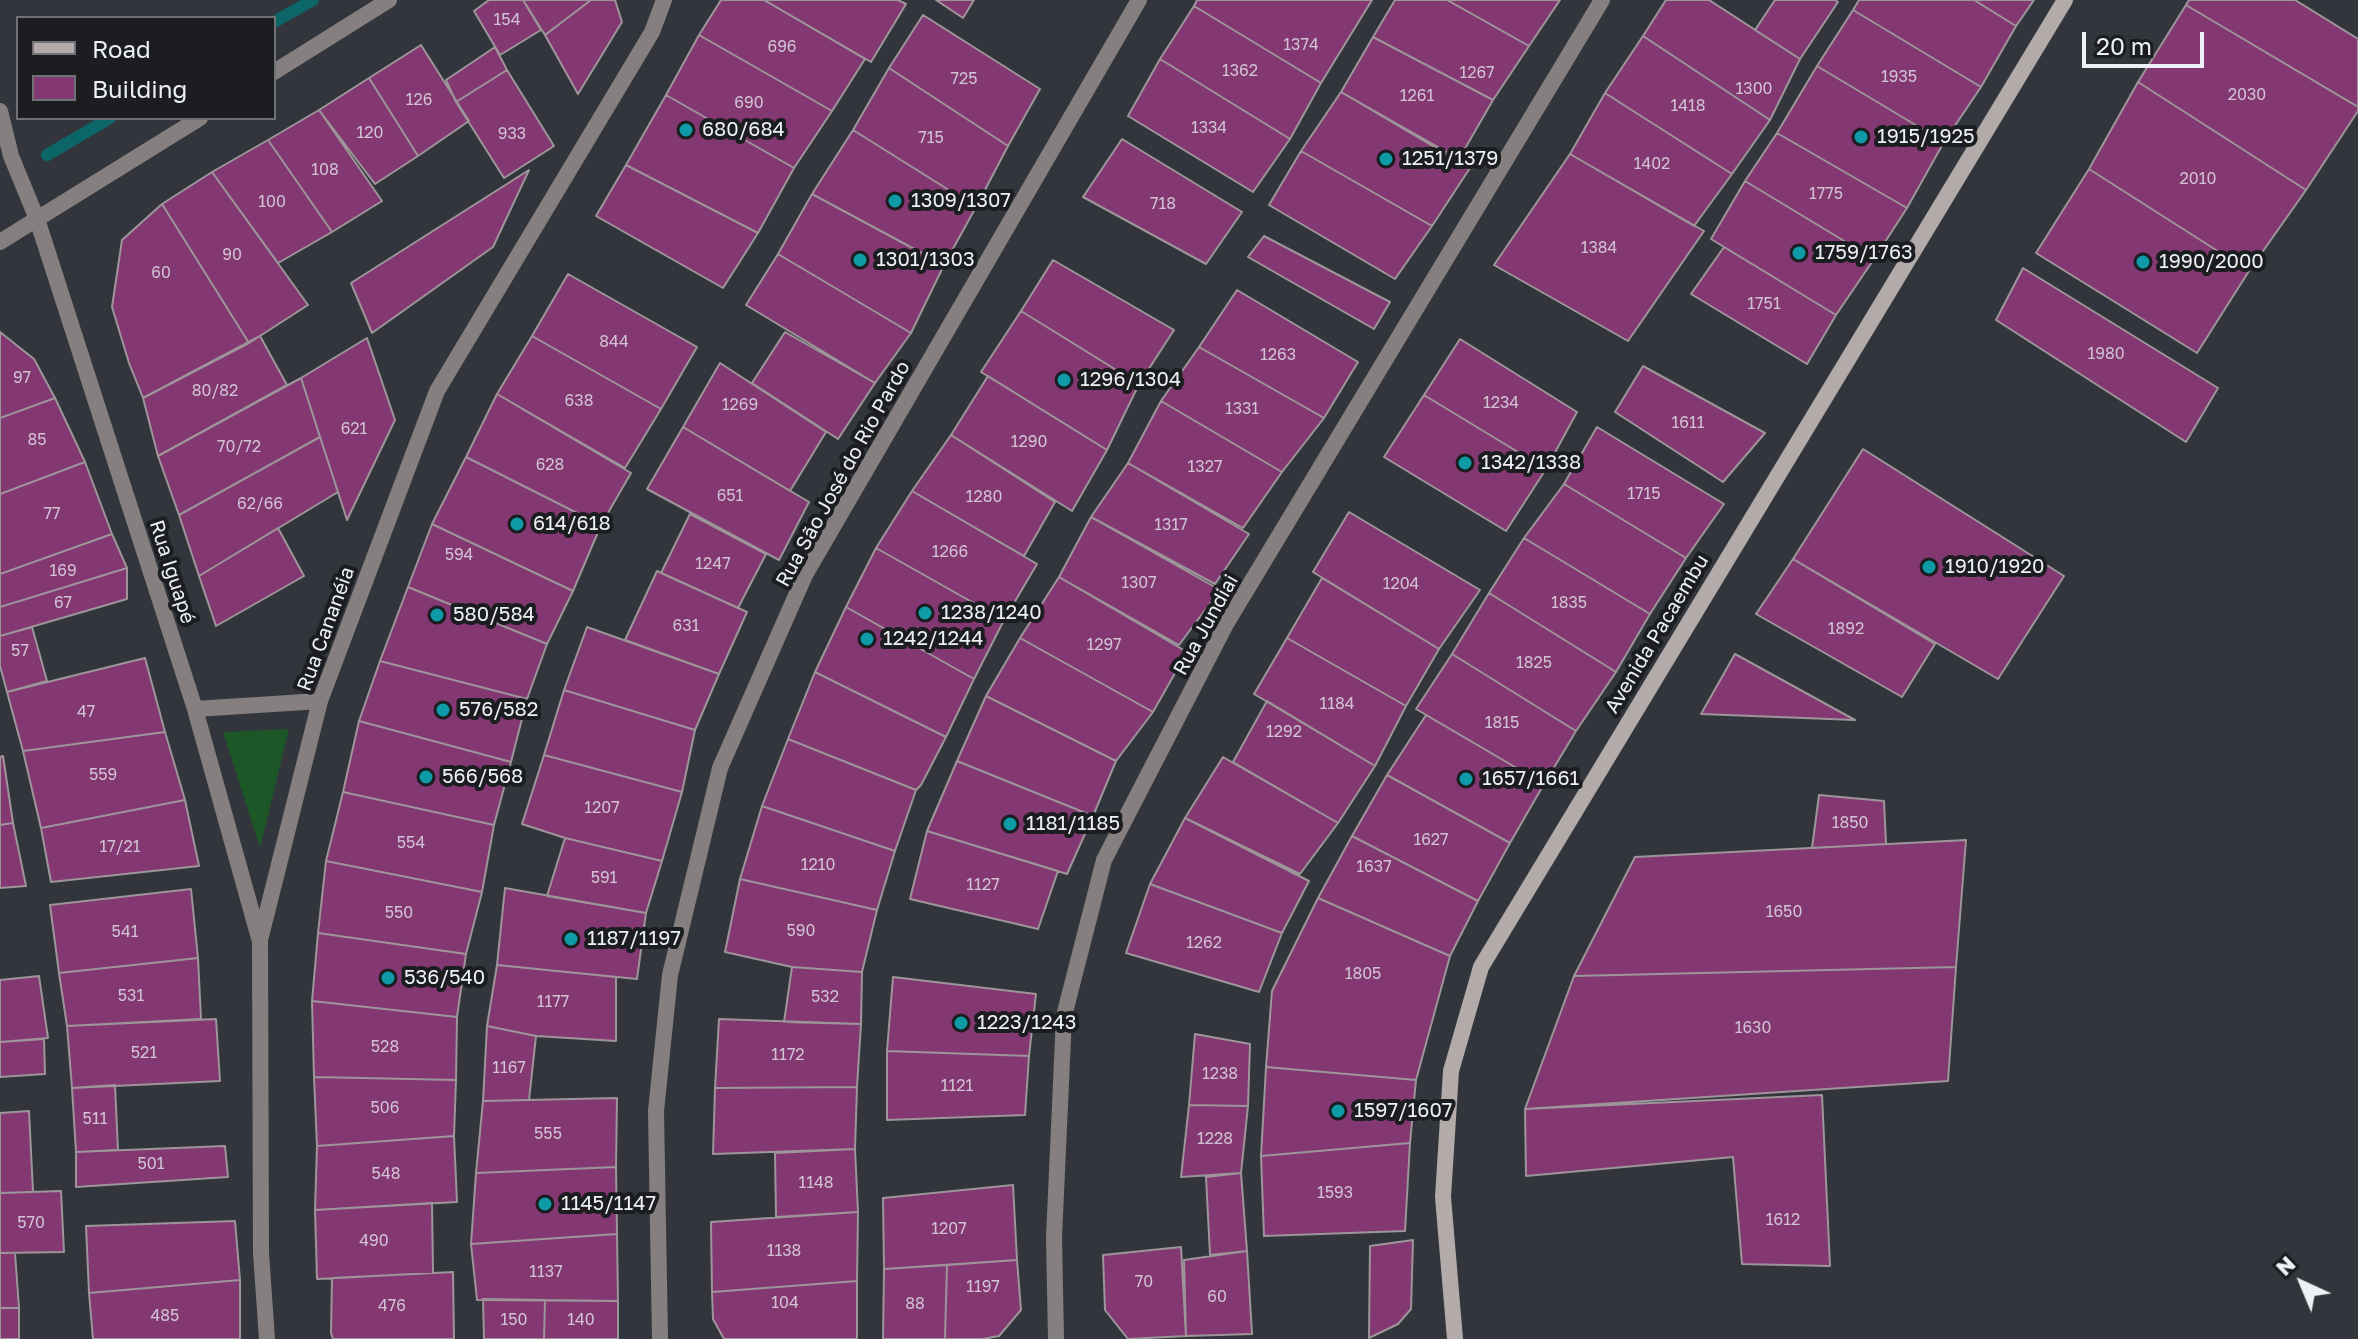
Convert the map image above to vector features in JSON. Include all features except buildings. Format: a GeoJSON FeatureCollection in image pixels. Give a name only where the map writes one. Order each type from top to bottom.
{"type":"FeatureCollection","features":[{"type":"Feature","properties":{"kind":"main road","name":"Avenida Pacaembu"},"geometry":{"type":"LineString","coordinates":[[1455,1339],[1443,1197],[1451,1071],[1481,967],[2065,0]]}},
{"type":"Feature","properties":{"kind":"street"},"geometry":{"type":"LineString","coordinates":[[276,71],[389,0]]}},
{"type":"Feature","properties":{"kind":"street","name":"Rua Cananéia"},"geometry":{"type":"LineString","coordinates":[[267,1339],[261,1253],[260,940],[320,701],[437,391],[652,32],[664,0]]}},
{"type":"Feature","properties":{"kind":"street","name":"Rua São José do Rio Pardo"},"geometry":{"type":"LineString","coordinates":[[660,1339],[656,1111],[670,975],[720,768],[805,575],[1139,0]]}},
{"type":"Feature","properties":{"kind":"street","name":"Rua Jundiai"},"geometry":{"type":"LineString","coordinates":[[1056,1339],[1054,1237],[1064,1016],[1104,860],[1226,624],[1602,0]]}},
{"type":"Feature","properties":{"kind":"street","name":"Rua Iguapé"},"geometry":{"type":"LineString","coordinates":[[0,111],[11,156],[37,219],[195,709],[260,940]]}},
{"type":"Feature","properties":{"kind":"street"},"geometry":{"type":"LineString","coordinates":[[0,242],[197,120]]}},
{"type":"Feature","properties":{"kind":"street"},"geometry":{"type":"LineString","coordinates":[[195,709],[320,701]]}},
{"type":"Feature","properties":{"kind":"green space"},"geometry":{"type":"Polygon","coordinates":[[[289,729],[260,848],[223,732],[289,729]]]}},
{"type":"Feature","properties":{"kind":"waterway"},"geometry":{"type":"LineString","coordinates":[[276,21],[313,0]]}},
{"type":"Feature","properties":{"kind":"waterway"},"geometry":{"type":"LineString","coordinates":[[47,155],[107,120]]}},
{"type":"Feature","properties":{"kind":"place","name":"680/684"},"geometry":{"type":"Point","coordinates":[686,130]}},
{"type":"Feature","properties":{"kind":"place","name":"1915/1925"},"geometry":{"type":"Point","coordinates":[1861,137]}},
{"type":"Feature","properties":{"kind":"place","name":"1251/1379"},"geometry":{"type":"Point","coordinates":[1386,159]}},
{"type":"Feature","properties":{"kind":"place","name":"1309/1307"},"geometry":{"type":"Point","coordinates":[895,201]}},
{"type":"Feature","properties":{"kind":"place","name":"1759/1763"},"geometry":{"type":"Point","coordinates":[1799,253]}},
{"type":"Feature","properties":{"kind":"place","name":"1301/1303"},"geometry":{"type":"Point","coordinates":[860,260]}},
{"type":"Feature","properties":{"kind":"place","name":"1990/2000"},"geometry":{"type":"Point","coordinates":[2143,262]}},
{"type":"Feature","properties":{"kind":"place","name":"1296/1304"},"geometry":{"type":"Point","coordinates":[1064,380]}},
{"type":"Feature","properties":{"kind":"place","name":"1342/1338"},"geometry":{"type":"Point","coordinates":[1465,463]}},
{"type":"Feature","properties":{"kind":"place","name":"614/618"},"geometry":{"type":"Point","coordinates":[517,524]}},
{"type":"Feature","properties":{"kind":"place","name":"1910/1920"},"geometry":{"type":"Point","coordinates":[1929,567]}},
{"type":"Feature","properties":{"kind":"place","name":"1238/1240"},"geometry":{"type":"Point","coordinates":[925,613]}},
{"type":"Feature","properties":{"kind":"place","name":"580/584"},"geometry":{"type":"Point","coordinates":[437,615]}},
{"type":"Feature","properties":{"kind":"place","name":"1242/1244"},"geometry":{"type":"Point","coordinates":[867,639]}},
{"type":"Feature","properties":{"kind":"place","name":"576/582"},"geometry":{"type":"Point","coordinates":[443,710]}},
{"type":"Feature","properties":{"kind":"place","name":"566/568"},"geometry":{"type":"Point","coordinates":[426,777]}},
{"type":"Feature","properties":{"kind":"place","name":"1657/1661"},"geometry":{"type":"Point","coordinates":[1466,779]}},
{"type":"Feature","properties":{"kind":"place","name":"1181/1185"},"geometry":{"type":"Point","coordinates":[1010,824]}},
{"type":"Feature","properties":{"kind":"place","name":"1187/1197"},"geometry":{"type":"Point","coordinates":[571,939]}},
{"type":"Feature","properties":{"kind":"place","name":"536/540"},"geometry":{"type":"Point","coordinates":[388,978]}},
{"type":"Feature","properties":{"kind":"place","name":"1223/1243"},"geometry":{"type":"Point","coordinates":[961,1023]}},
{"type":"Feature","properties":{"kind":"place","name":"1597/1607"},"geometry":{"type":"Point","coordinates":[1338,1111]}},
{"type":"Feature","properties":{"kind":"place","name":"1145/1147"},"geometry":{"type":"Point","coordinates":[545,1204]}}]}
